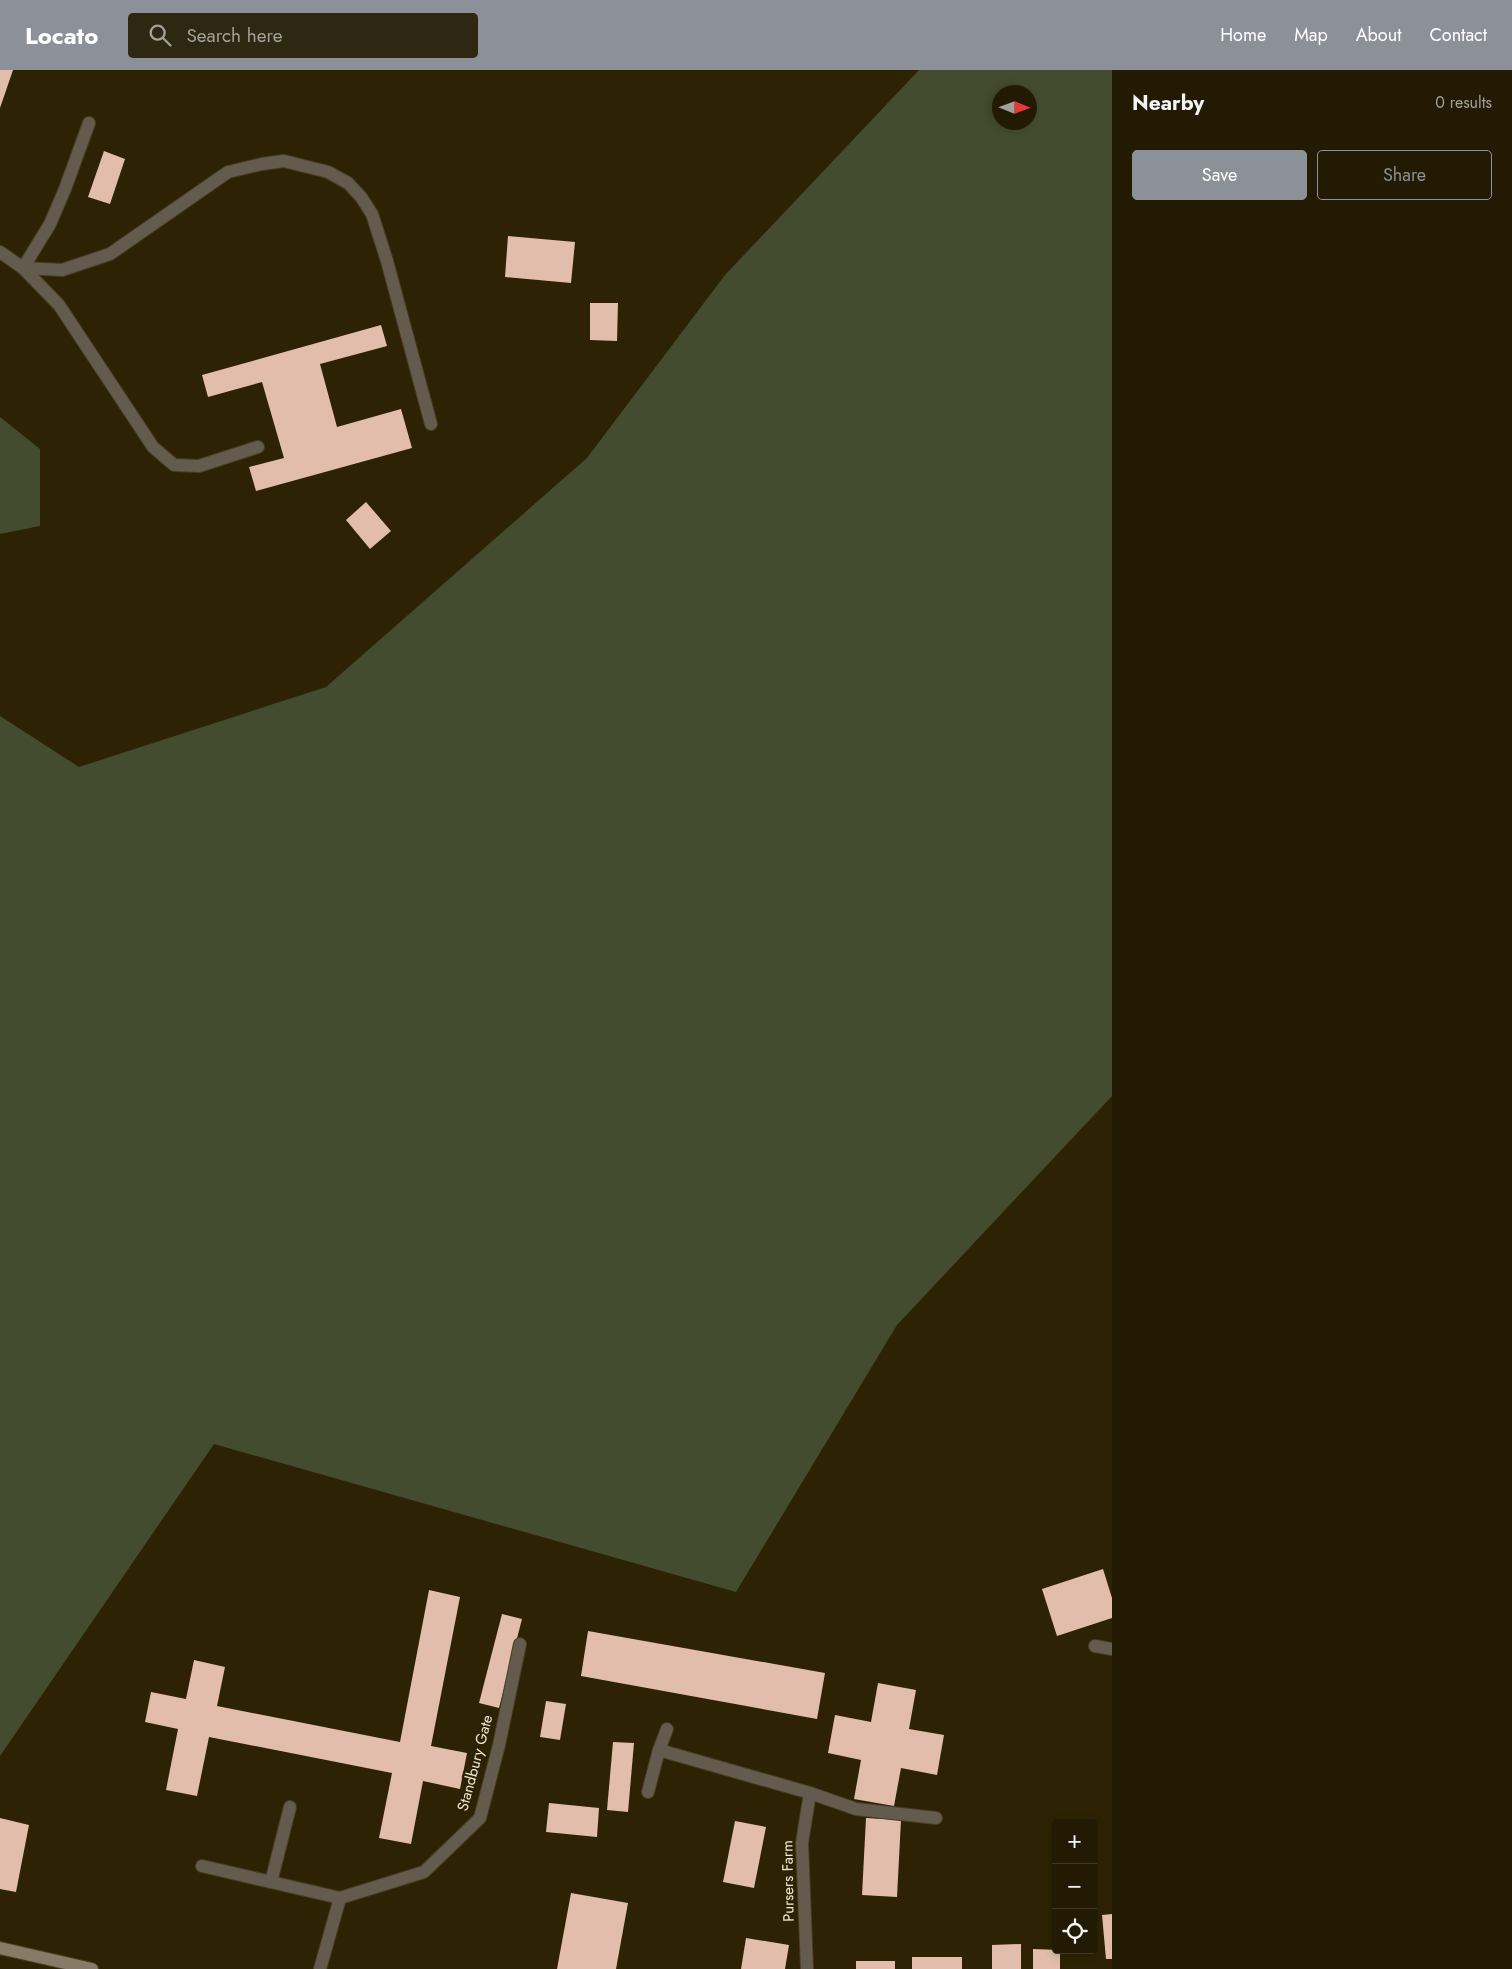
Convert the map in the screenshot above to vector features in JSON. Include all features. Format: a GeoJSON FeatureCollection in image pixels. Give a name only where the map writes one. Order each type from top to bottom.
{"type":"FeatureCollection","features":[{"type":"Feature","properties":{"kind":"street"},"geometry":{"type":"LineString","coordinates":[[23,268],[50,224],[66,189],[89,123]]}},
{"type":"Feature","properties":{"kind":"street"},"geometry":{"type":"LineString","coordinates":[[23,268],[62,270],[110,254],[228,172],[284,161],[328,172],[348,183],[361,197],[372,214],[431,424]]}},
{"type":"Feature","properties":{"kind":"street"},"geometry":{"type":"LineString","coordinates":[[0,252],[23,268],[59,305],[153,447],[174,465],[199,466],[258,446]]}},
{"type":"Feature","properties":{"kind":"street","name":"Standbury Gate"},"geometry":{"type":"LineString","coordinates":[[340,1898],[424,1872],[480,1818],[499,1745],[520,1644]]}},
{"type":"Feature","properties":{"kind":"street"},"geometry":{"type":"LineString","coordinates":[[1095,1646],[1112,1649]]}},
{"type":"Feature","properties":{"kind":"street"},"geometry":{"type":"LineString","coordinates":[[648,1792],[659,1750],[667,1729]]}},
{"type":"Feature","properties":{"kind":"street"},"geometry":{"type":"LineString","coordinates":[[659,1750],[810,1793],[856,1809],[936,1818]]}},
{"type":"Feature","properties":{"kind":"street","name":"Pursers Farm"},"geometry":{"type":"LineString","coordinates":[[807,1969],[802,1843],[810,1793]]}},
{"type":"Feature","properties":{"kind":"street"},"geometry":{"type":"LineString","coordinates":[[271,1882],[290,1806]]}},
{"type":"Feature","properties":{"kind":"street"},"geometry":{"type":"LineString","coordinates":[[202,1866],[340,1898],[320,1969]]}},
{"type":"Feature","properties":{"kind":"street"},"geometry":{"type":"LineString","coordinates":[[0,1948],[92,1969]]}},
{"type":"Feature","properties":{"kind":"green space"},"geometry":{"type":"Polygon","coordinates":[[[919,70],[1112,70],[1112,1096],[897,1325],[736,1592],[214,1444],[0,1756],[0,716],[79,767],[326,687],[587,458],[725,275],[919,70]]]}},
{"type":"Feature","properties":{"kind":"green space"},"geometry":{"type":"Polygon","coordinates":[[[0,417],[40,449],[40,526],[0,534],[0,417]]]}},
{"type":"Feature","properties":{"kind":"building"},"geometry":{"type":"Polygon","coordinates":[[[0,70],[13,70],[0,108],[0,70]]]}},
{"type":"Feature","properties":{"kind":"building"},"geometry":{"type":"Polygon","coordinates":[[[104,151],[125,159],[110,204],[88,197],[104,151]]]}},
{"type":"Feature","properties":{"kind":"building"},"geometry":{"type":"Polygon","coordinates":[[[508,236],[575,242],[571,283],[505,277],[508,236]]]}},
{"type":"Feature","properties":{"kind":"building"},"geometry":{"type":"Polygon","coordinates":[[[590,303],[618,303],[617,341],[590,340],[590,303]]]}},
{"type":"Feature","properties":{"kind":"building"},"geometry":{"type":"Polygon","coordinates":[[[381,325],[387,346],[320,364],[337,427],[401,409],[412,448],[256,491],[249,467],[284,458],[262,382],[208,397],[202,375],[381,325]]]}},
{"type":"Feature","properties":{"kind":"building"},"geometry":{"type":"Polygon","coordinates":[[[366,502],[391,531],[370,549],[346,520],[366,502]]]}},
{"type":"Feature","properties":{"kind":"building"},"geometry":{"type":"Polygon","coordinates":[[[1103,1569],[1112,1598],[1112,1618],[1057,1636],[1042,1589],[1103,1569]]]}},
{"type":"Feature","properties":{"kind":"building"},"geometry":{"type":"Polygon","coordinates":[[[429,1590],[460,1597],[431,1746],[467,1753],[460,1789],[423,1781],[411,1844],[379,1838],[392,1773],[209,1737],[197,1796],[166,1790],[178,1729],[145,1722],[151,1692],[186,1699],[194,1660],[225,1667],[217,1706],[400,1742],[429,1590]]]}},
{"type":"Feature","properties":{"kind":"building"},"geometry":{"type":"Polygon","coordinates":[[[502,1614],[522,1619],[499,1708],[479,1703],[502,1614]]]}},
{"type":"Feature","properties":{"kind":"building"},"geometry":{"type":"Polygon","coordinates":[[[588,1631],[825,1673],[817,1719],[581,1676],[588,1631]]]}},
{"type":"Feature","properties":{"kind":"building"},"geometry":{"type":"Polygon","coordinates":[[[878,1683],[916,1690],[909,1729],[944,1735],[937,1775],[901,1768],[894,1806],[854,1799],[861,1760],[828,1753],[835,1715],[871,1722],[878,1683]]]}},
{"type":"Feature","properties":{"kind":"building"},"geometry":{"type":"Polygon","coordinates":[[[546,1701],[566,1704],[560,1740],[540,1737],[546,1701]]]}},
{"type":"Feature","properties":{"kind":"building"},"geometry":{"type":"Polygon","coordinates":[[[613,1742],[634,1743],[628,1812],[607,1810],[613,1742]]]}},
{"type":"Feature","properties":{"kind":"building"},"geometry":{"type":"Polygon","coordinates":[[[549,1803],[599,1808],[597,1837],[546,1832],[549,1803]]]}},
{"type":"Feature","properties":{"kind":"building"},"geometry":{"type":"Polygon","coordinates":[[[0,1818],[29,1825],[16,1892],[0,1889],[0,1818]]]}},
{"type":"Feature","properties":{"kind":"building"},"geometry":{"type":"Polygon","coordinates":[[[866,1818],[901,1820],[897,1897],[862,1895],[866,1818]]]}},
{"type":"Feature","properties":{"kind":"building"},"geometry":{"type":"Polygon","coordinates":[[[735,1821],[766,1827],[754,1888],[723,1882],[735,1821]]]}},
{"type":"Feature","properties":{"kind":"building"},"geometry":{"type":"Polygon","coordinates":[[[571,1893],[628,1903],[616,1969],[557,1969],[571,1893]]]}},
{"type":"Feature","properties":{"kind":"building"},"geometry":{"type":"Polygon","coordinates":[[[1112,1914],[1112,1959],[1106,1959],[1102,1915],[1112,1914]]]}},
{"type":"Feature","properties":{"kind":"building"},"geometry":{"type":"Polygon","coordinates":[[[746,1938],[789,1945],[785,1969],[741,1969],[746,1938]]]}},
{"type":"Feature","properties":{"kind":"building"},"geometry":{"type":"Polygon","coordinates":[[[1021,1944],[1021,1969],[992,1969],[992,1945],[1021,1944]]]}},
{"type":"Feature","properties":{"kind":"building"},"geometry":{"type":"Polygon","coordinates":[[[1033,1949],[1052,1950],[1052,1954],[1060,1954],[1060,1969],[1033,1969],[1033,1949]]]}},
{"type":"Feature","properties":{"kind":"building"},"geometry":{"type":"Polygon","coordinates":[[[912,1957],[962,1957],[962,1969],[912,1969],[912,1957]]]}},
{"type":"Feature","properties":{"kind":"building"},"geometry":{"type":"Polygon","coordinates":[[[856,1961],[895,1961],[895,1969],[856,1969],[856,1961]]]}}]}
